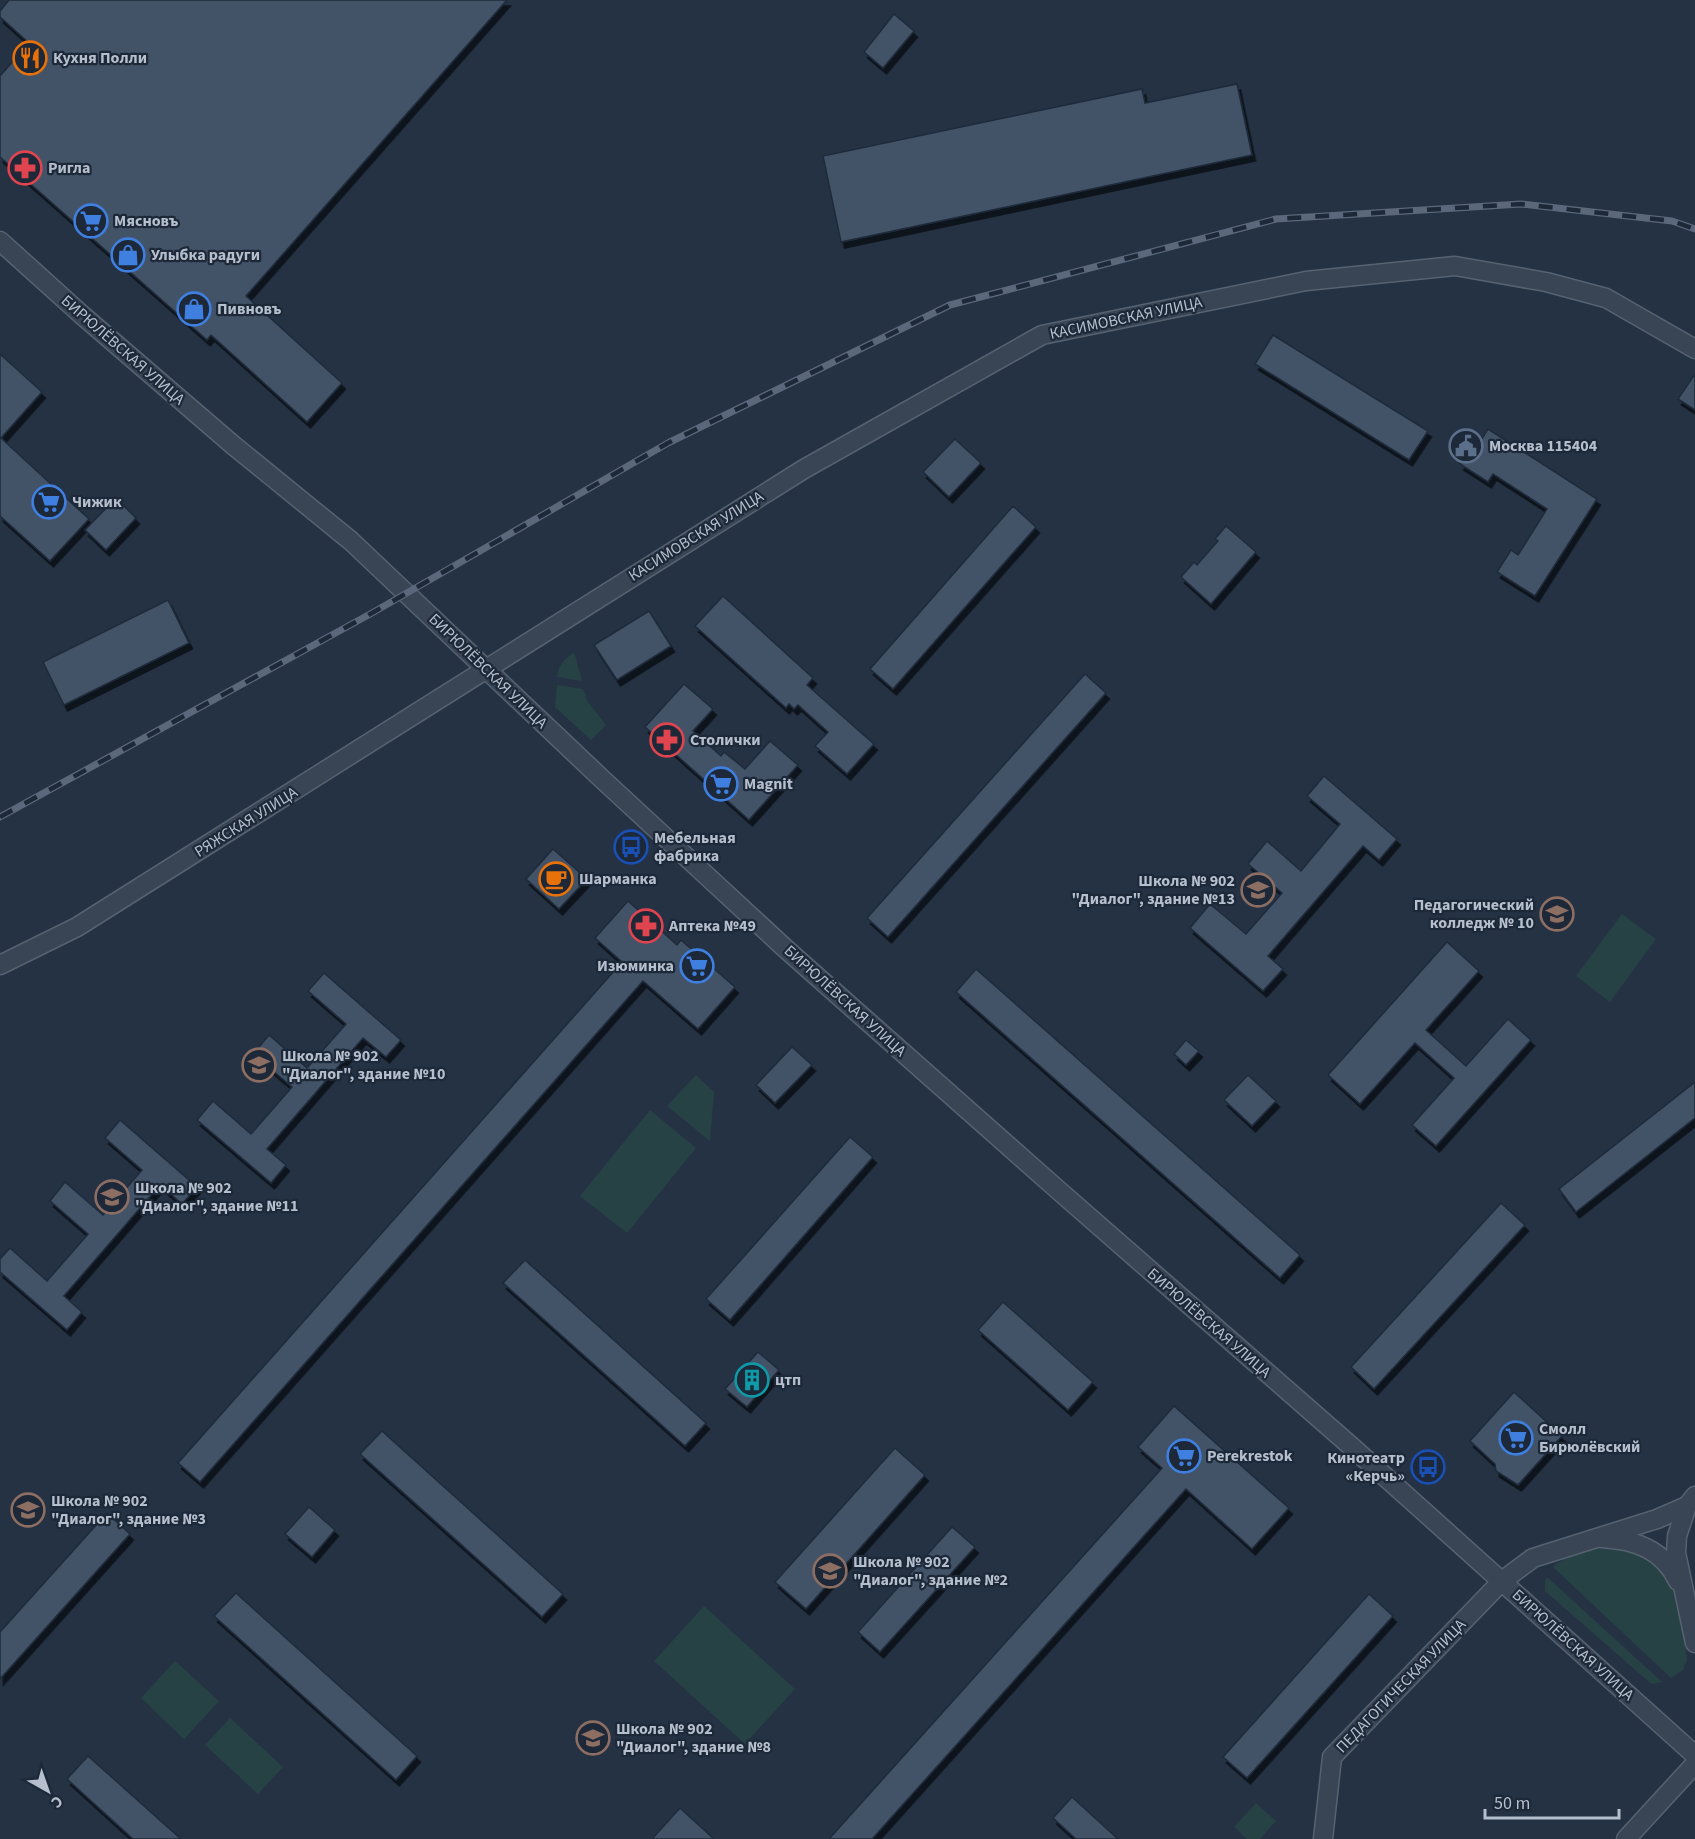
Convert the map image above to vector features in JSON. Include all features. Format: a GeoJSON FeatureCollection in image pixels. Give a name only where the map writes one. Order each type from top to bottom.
{"type":"FeatureCollection","features":[{"type":"Feature","properties":{"kind":"street","name":"БИРЮЛЁВСКАЯ УЛИЦА"},"geometry":{"type":"LineString","coordinates":[[0,241],[226,439],[351,541],[602,779],[787,950],[1502,1581],[1695,1755]]}},
{"type":"Feature","properties":{"kind":"street","name":"КАСИМОВСКАЯ УЛИЦА"},"geometry":{"type":"LineString","coordinates":[[486,669],[804,469],[1042,335],[1306,281],[1455,266],[1546,282],[1606,298],[1695,349]]}},
{"type":"Feature","properties":{"kind":"street","name":"РЯЖСКАЯ УЛИЦА"},"geometry":{"type":"LineString","coordinates":[[0,965],[77,927],[486,669]]}},
{"type":"Feature","properties":{"kind":"street","name":"ПЕДАГОГИЧЕСКАЯ УЛИЦА"},"geometry":{"type":"LineString","coordinates":[[1323,1839],[1332,1757],[1502,1581],[1533,1558],[1656,1519],[1691,1501]]}},
{"type":"Feature","properties":{"kind":"street"},"geometry":{"type":"LineString","coordinates":[[1691,1501],[1677,1536],[1676,1553],[1695,1643]]}},
{"type":"Feature","properties":{"kind":"street"},"geometry":{"type":"LineString","coordinates":[[1593,1538],[1620,1539],[1641,1544],[1652,1550],[1674,1571],[1686,1596]]}},
{"type":"Feature","properties":{"kind":"street"},"geometry":{"type":"LineString","coordinates":[[1626,1839],[1695,1764]]}},
{"type":"Feature","properties":{"kind":"green space"},"geometry":{"type":"Polygon","coordinates":[[[573,653],[582,681],[557,677],[562,663],[573,653]]]}},
{"type":"Feature","properties":{"kind":"green space"},"geometry":{"type":"Polygon","coordinates":[[[557,685],[583,689],[588,702],[606,725],[591,740],[555,707],[557,685]]]}},
{"type":"Feature","properties":{"kind":"green space"},"geometry":{"type":"Polygon","coordinates":[[[1622,914],[1656,939],[1610,1002],[1576,976],[1622,914]]]}},
{"type":"Feature","properties":{"kind":"green space"},"geometry":{"type":"Polygon","coordinates":[[[696,1075],[714,1092],[710,1141],[667,1106],[696,1075]]]}},
{"type":"Feature","properties":{"kind":"green space"},"geometry":{"type":"Polygon","coordinates":[[[650,1110],[696,1148],[627,1233],[580,1196],[650,1110]]]}},
{"type":"Feature","properties":{"kind":"green space"},"geometry":{"type":"Polygon","coordinates":[[[1611,1546],[1623,1546],[1661,1564],[1680,1597],[1687,1660],[1683,1670],[1671,1678],[1553,1567],[1572,1556],[1611,1546]]]}},
{"type":"Feature","properties":{"kind":"green space"},"geometry":{"type":"Polygon","coordinates":[[[1547,1577],[1662,1682],[1653,1684],[1649,1682],[1545,1591],[1547,1577]]]}},
{"type":"Feature","properties":{"kind":"green space"},"geometry":{"type":"Polygon","coordinates":[[[704,1606],[795,1689],[745,1744],[654,1661],[704,1606]]]}},
{"type":"Feature","properties":{"kind":"green space"},"geometry":{"type":"Polygon","coordinates":[[[175,1661],[219,1701],[184,1739],[141,1698],[175,1661]]]}},
{"type":"Feature","properties":{"kind":"green space"},"geometry":{"type":"Polygon","coordinates":[[[230,1718],[283,1767],[258,1794],[205,1745],[230,1718]]]}},
{"type":"Feature","properties":{"kind":"green space"},"geometry":{"type":"Polygon","coordinates":[[[1256,1803],[1276,1821],[1260,1839],[1247,1839],[1234,1827],[1256,1803]]]}},
{"type":"Feature","properties":{"kind":"building"},"geometry":{"type":"Polygon","coordinates":[[[9,0],[507,0],[246,296],[342,383],[307,422],[211,335],[207,340],[0,157],[0,76],[29,43],[0,17],[0,11],[9,0]]]}},
{"type":"Feature","properties":{"kind":"building"},"geometry":{"type":"Polygon","coordinates":[[[894,14],[914,31],[883,68],[864,52],[894,14]]]}},
{"type":"Feature","properties":{"kind":"building"},"geometry":{"type":"Polygon","coordinates":[[[1237,84],[1252,155],[841,242],[823,156],[1142,89],[1145,103],[1237,84]]]}},
{"type":"Feature","properties":{"kind":"building"},"geometry":{"type":"Polygon","coordinates":[[[1273,335],[1428,431],[1409,460],[1255,364],[1273,335]]]}},
{"type":"Feature","properties":{"kind":"building"},"geometry":{"type":"Polygon","coordinates":[[[0,354],[42,392],[1,438],[89,519],[50,561],[0,516],[0,354]]]}},
{"type":"Feature","properties":{"kind":"building"},"geometry":{"type":"Polygon","coordinates":[[[1695,374],[1695,410],[1678,399],[1695,374]]]}},
{"type":"Feature","properties":{"kind":"building"},"geometry":{"type":"Polygon","coordinates":[[[1488,429],[1597,499],[1535,596],[1497,572],[1511,550],[1518,555],[1547,509],[1493,474],[1488,482],[1460,464],[1469,450],[1473,453],[1488,429]]]}},
{"type":"Feature","properties":{"kind":"building"},"geometry":{"type":"Polygon","coordinates":[[[955,439],[981,463],[949,497],[923,472],[955,439]]]}},
{"type":"Feature","properties":{"kind":"building"},"geometry":{"type":"Polygon","coordinates":[[[116,498],[136,518],[106,550],[85,530],[116,498]]]}},
{"type":"Feature","properties":{"kind":"building"},"geometry":{"type":"Polygon","coordinates":[[[1013,506],[1036,527],[893,689],[870,669],[1013,506]]]}},
{"type":"Feature","properties":{"kind":"building"},"geometry":{"type":"Polygon","coordinates":[[[1226,526],[1256,552],[1211,604],[1181,577],[1194,562],[1197,565],[1218,541],[1215,539],[1226,526]]]}},
{"type":"Feature","properties":{"kind":"building"},"geometry":{"type":"Polygon","coordinates":[[[723,596],[813,678],[807,685],[874,744],[847,774],[815,746],[828,732],[798,705],[794,709],[789,704],[786,708],[695,626],[723,596]]]}},
{"type":"Feature","properties":{"kind":"building"},"geometry":{"type":"Polygon","coordinates":[[[168,600],[189,643],[64,705],[43,662],[168,600]]]}},
{"type":"Feature","properties":{"kind":"building"},"geometry":{"type":"Polygon","coordinates":[[[649,611],[671,646],[617,680],[594,645],[649,611]]]}},
{"type":"Feature","properties":{"kind":"building"},"geometry":{"type":"Polygon","coordinates":[[[1085,674],[1106,693],[888,937],[867,918],[1085,674]]]}},
{"type":"Feature","properties":{"kind":"building"},"geometry":{"type":"Polygon","coordinates":[[[684,684],[713,709],[693,731],[721,756],[724,752],[745,769],[770,741],[798,765],[749,820],[645,727],[684,684]]]}},
{"type":"Feature","properties":{"kind":"building"},"geometry":{"type":"Polygon","coordinates":[[[1324,776],[1397,839],[1379,860],[1363,846],[1268,956],[1283,969],[1263,991],[1190,928],[1210,904],[1246,934],[1282,893],[1248,864],[1267,841],[1301,871],[1340,824],[1307,796],[1324,776]]]}},
{"type":"Feature","properties":{"kind":"building","name":"Шарманка"},"geometry":{"type":"Polygon","coordinates":[[[553,849],[587,879],[559,909],[526,879],[553,849]]]}},
{"type":"Feature","properties":{"kind":"building"},"geometry":{"type":"Polygon","coordinates":[[[628,901],[677,945],[681,940],[735,987],[698,1029],[643,981],[200,1482],[178,1463],[622,962],[595,938],[628,901]]]}},
{"type":"Feature","properties":{"kind":"building"},"geometry":{"type":"Polygon","coordinates":[[[1447,942],[1479,971],[1426,1030],[1466,1066],[1508,1019],[1531,1040],[1436,1146],[1412,1125],[1454,1078],[1415,1043],[1360,1104],[1328,1075],[1447,942]]]}},
{"type":"Feature","properties":{"kind":"building"},"geometry":{"type":"Polygon","coordinates":[[[976,969],[1300,1255],[1280,1278],[956,992],[976,969]]]}},
{"type":"Feature","properties":{"kind":"building"},"geometry":{"type":"Polygon","coordinates":[[[324,973],[401,1040],[386,1057],[363,1038],[267,1149],[286,1165],[271,1183],[197,1120],[213,1101],[251,1134],[292,1087],[253,1054],[269,1035],[307,1068],[346,1024],[308,991],[324,973]]]}},
{"type":"Feature","properties":{"kind":"building"},"geometry":{"type":"Polygon","coordinates":[[[1186,1040],[1199,1051],[1186,1065],[1174,1054],[1186,1040]]]}},
{"type":"Feature","properties":{"kind":"building"},"geometry":{"type":"Polygon","coordinates":[[[792,1047],[812,1065],[775,1103],[756,1085],[792,1047]]]}},
{"type":"Feature","properties":{"kind":"building"},"geometry":{"type":"Polygon","coordinates":[[[1248,1075],[1276,1101],[1252,1126],[1224,1100],[1248,1075]]]}},
{"type":"Feature","properties":{"kind":"building"},"geometry":{"type":"Polygon","coordinates":[[[1695,1082],[1695,1118],[1576,1212],[1559,1189],[1695,1082]]]}},
{"type":"Feature","properties":{"kind":"building"},"geometry":{"type":"Polygon","coordinates":[[[120,1120],[197,1187],[182,1204],[160,1185],[64,1296],[82,1312],[67,1330],[0,1272],[0,1259],[10,1248],[47,1281],[88,1234],[50,1201],[65,1182],[103,1215],[142,1170],[105,1138],[120,1120]]]}},
{"type":"Feature","properties":{"kind":"building"},"geometry":{"type":"Polygon","coordinates":[[[850,1137],[873,1157],[730,1320],[706,1299],[850,1137]]]}},
{"type":"Feature","properties":{"kind":"building"},"geometry":{"type":"Polygon","coordinates":[[[1501,1203],[1525,1225],[1374,1389],[1351,1367],[1501,1203]]]}},
{"type":"Feature","properties":{"kind":"building"},"geometry":{"type":"Polygon","coordinates":[[[525,1260],[706,1423],[685,1446],[503,1283],[525,1260]]]}},
{"type":"Feature","properties":{"kind":"building"},"geometry":{"type":"Polygon","coordinates":[[[1003,1302],[1093,1382],[1068,1410],[978,1330],[1003,1302]]]}},
{"type":"Feature","properties":{"kind":"building","name":"цтп"},"geometry":{"type":"Polygon","coordinates":[[[758,1352],[779,1370],[747,1407],[725,1389],[758,1352]]]}},
{"type":"Feature","properties":{"kind":"building","name":"Смолл Бирюлёвский"},"geometry":{"type":"Polygon","coordinates":[[[1514,1392],[1562,1436],[1518,1485],[1496,1471],[1495,1464],[1470,1441],[1514,1392]]]}},
{"type":"Feature","properties":{"kind":"building"},"geometry":{"type":"Polygon","coordinates":[[[1174,1406],[1289,1508],[1252,1549],[1186,1489],[872,1839],[829,1839],[1162,1468],[1138,1447],[1174,1406]]]}},
{"type":"Feature","properties":{"kind":"building"},"geometry":{"type":"Polygon","coordinates":[[[382,1431],[563,1594],[542,1617],[360,1454],[382,1431]]]}},
{"type":"Feature","properties":{"kind":"building"},"geometry":{"type":"Polygon","coordinates":[[[895,1448],[925,1475],[806,1609],[775,1582],[895,1448]]]}},
{"type":"Feature","properties":{"kind":"building"},"geometry":{"type":"Polygon","coordinates":[[[309,1507],[335,1530],[312,1557],[285,1534],[309,1507]]]}},
{"type":"Feature","properties":{"kind":"building"},"geometry":{"type":"Polygon","coordinates":[[[107,1513],[130,1534],[0,1679],[0,1632],[107,1513]]]}},
{"type":"Feature","properties":{"kind":"building"},"geometry":{"type":"Polygon","coordinates":[[[952,1527],[975,1547],[880,1652],[858,1632],[952,1527]]]}},
{"type":"Feature","properties":{"kind":"building"},"geometry":{"type":"Polygon","coordinates":[[[236,1593],[417,1756],[396,1780],[214,1616],[236,1593]]]}},
{"type":"Feature","properties":{"kind":"building"},"geometry":{"type":"Polygon","coordinates":[[[1369,1594],[1393,1616],[1247,1778],[1223,1757],[1369,1594]]]}},
{"type":"Feature","properties":{"kind":"building"},"geometry":{"type":"Polygon","coordinates":[[[88,1756],[181,1839],[133,1839],[67,1779],[88,1756]]]}},
{"type":"Feature","properties":{"kind":"building"},"geometry":{"type":"Polygon","coordinates":[[[1072,1797],[1118,1839],[1076,1839],[1053,1818],[1072,1797]]]}},
{"type":"Feature","properties":{"kind":"building"},"geometry":{"type":"Polygon","coordinates":[[[680,1808],[714,1839],[652,1839],[680,1808]]]}},
{"type":"Feature","properties":{"kind":"railway"},"geometry":{"type":"LineString","coordinates":[[0,817],[372,613],[668,443],[950,305],[1276,219],[1521,204],[1672,221],[1695,229]]}},
{"type":"Feature","properties":{"kind":"place","name":"Кухня Полли"},"geometry":{"type":"Point","coordinates":[30,58]}},
{"type":"Feature","properties":{"kind":"place","name":"Ригла"},"geometry":{"type":"Point","coordinates":[25,168]}},
{"type":"Feature","properties":{"kind":"place","name":"Мясновъ"},"geometry":{"type":"Point","coordinates":[91,221]}},
{"type":"Feature","properties":{"kind":"place","name":"Улыбка радуги"},"geometry":{"type":"Point","coordinates":[128,255]}},
{"type":"Feature","properties":{"kind":"place","name":"Пивновъ"},"geometry":{"type":"Point","coordinates":[194,309]}},
{"type":"Feature","properties":{"kind":"place","name":"Москва 115404"},"geometry":{"type":"Point","coordinates":[1466,446]}},
{"type":"Feature","properties":{"kind":"place","name":"Чижик"},"geometry":{"type":"Point","coordinates":[49,502]}},
{"type":"Feature","properties":{"kind":"place","name":"Столички"},"geometry":{"type":"Point","coordinates":[667,740]}},
{"type":"Feature","properties":{"kind":"place","name":"Magnit"},"geometry":{"type":"Point","coordinates":[721,784]}},
{"type":"Feature","properties":{"kind":"place","name":"Мебельная фабрика"},"geometry":{"type":"Point","coordinates":[631,847]}},
{"type":"Feature","properties":{"kind":"place","name":"Шарманка"},"geometry":{"type":"Point","coordinates":[556,879]}},
{"type":"Feature","properties":{"kind":"place","name":"Школа № 902 \"Диалог\", здание №13"},"geometry":{"type":"Point","coordinates":[1258,890]}},
{"type":"Feature","properties":{"kind":"place","name":"Педагогический колледж № 10"},"geometry":{"type":"Point","coordinates":[1557,914]}},
{"type":"Feature","properties":{"kind":"place","name":"Аптека №49"},"geometry":{"type":"Point","coordinates":[646,926]}},
{"type":"Feature","properties":{"kind":"place","name":"Изюминка"},"geometry":{"type":"Point","coordinates":[697,966]}},
{"type":"Feature","properties":{"kind":"place","name":"Школа № 902 \"Диалог\", здание №10"},"geometry":{"type":"Point","coordinates":[259,1065]}},
{"type":"Feature","properties":{"kind":"place","name":"Школа № 902 \"Диалог\", здание №11"},"geometry":{"type":"Point","coordinates":[112,1197]}},
{"type":"Feature","properties":{"kind":"place","name":"цтп"},"geometry":{"type":"Point","coordinates":[752,1380]}},
{"type":"Feature","properties":{"kind":"place","name":"Смолл Бирюлёвский"},"geometry":{"type":"Point","coordinates":[1516,1438]}},
{"type":"Feature","properties":{"kind":"place","name":"Perekrestok"},"geometry":{"type":"Point","coordinates":[1184,1456]}},
{"type":"Feature","properties":{"kind":"place","name":"Кинотеатр «Керчь»"},"geometry":{"type":"Point","coordinates":[1428,1467]}},
{"type":"Feature","properties":{"kind":"place","name":"Школа № 902 \"Диалог\", здание №3"},"geometry":{"type":"Point","coordinates":[28,1510]}},
{"type":"Feature","properties":{"kind":"place","name":"Школа № 902 \"Диалог\", здание №2"},"geometry":{"type":"Point","coordinates":[830,1571]}},
{"type":"Feature","properties":{"kind":"place","name":"Школа № 902 \"Диалог\", здание №8"},"geometry":{"type":"Point","coordinates":[593,1738]}}]}
